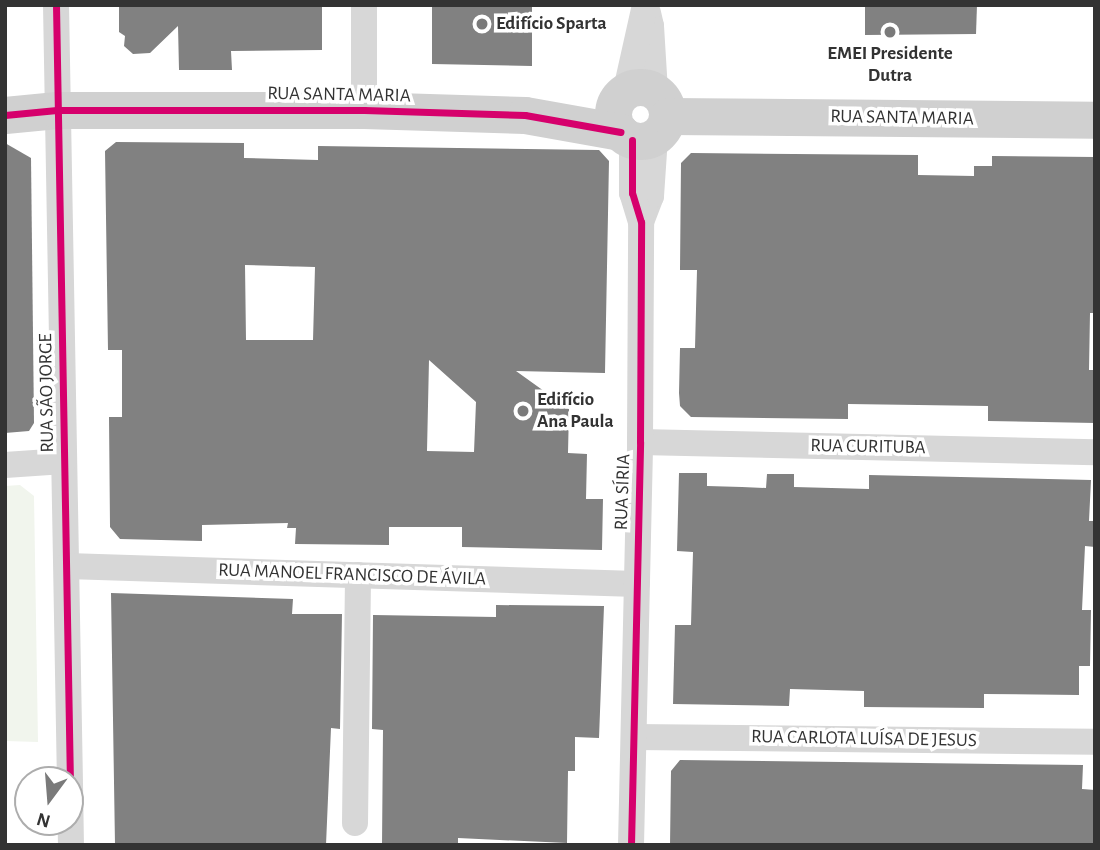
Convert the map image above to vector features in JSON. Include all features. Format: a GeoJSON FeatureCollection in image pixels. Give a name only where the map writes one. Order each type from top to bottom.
{"type":"FeatureCollection","features":[{"type":"Feature","properties":{"kind":"street","name":"RUA SÃO JORGE"},"geometry":{"type":"LineString","coordinates":[[56,5],[70,766]]}},
{"type":"Feature","properties":{"kind":"street"},"geometry":{"type":"LineString","coordinates":[[364,5],[364,110]]}},
{"type":"Feature","properties":{"kind":"street","name":"RUA SÍRIA"},"geometry":{"type":"LineString","coordinates":[[631,845],[640,442],[641,222],[651,196],[642,118],[652,26],[645,5]]}},
{"type":"Feature","properties":{"kind":"street","name":"RUA SANTA MARIA"},"geometry":{"type":"LineString","coordinates":[[5,115],[57,110],[364,110],[642,118],[1095,120]]}},
{"type":"Feature","properties":{"kind":"street","name":"RUA CURITUBA"},"geometry":{"type":"LineString","coordinates":[[640,442],[1095,452]]}},
{"type":"Feature","properties":{"kind":"street"},"geometry":{"type":"LineString","coordinates":[[5,465],[64,461]]}},
{"type":"Feature","properties":{"kind":"street","name":"RUA MANOEL FRANCISCO DE ÁVILA"},"geometry":{"type":"LineString","coordinates":[[67,566],[637,584]]}},
{"type":"Feature","properties":{"kind":"street"},"geometry":{"type":"LineString","coordinates":[[355,823],[359,575]]}},
{"type":"Feature","properties":{"kind":"street","name":"RUA CARLOTA LUÍSA DE JESUS"},"geometry":{"type":"LineString","coordinates":[[634,737],[1095,741]]}},
{"type":"Feature","properties":{"kind":"shaded area"},"geometry":{"type":"Polygon","coordinates":[[[20,485],[34,496],[38,742],[5,741],[5,486],[20,485]]]}},
{"type":"Feature","properties":{"kind":"building"},"geometry":{"type":"Polygon","coordinates":[[[119,5],[322,5],[322,50],[231,51],[232,70],[179,70],[178,26],[150,53],[133,54],[124,46],[125,36],[119,32],[119,5]]]}},
{"type":"Feature","properties":{"kind":"building","name":"Edifício Sparta"},"geometry":{"type":"Polygon","coordinates":[[[432,5],[532,5],[532,66],[432,64],[432,5]]]}},
{"type":"Feature","properties":{"kind":"building"},"geometry":{"type":"Polygon","coordinates":[[[865,5],[977,5],[976,34],[865,35],[865,5]]]}},
{"type":"Feature","properties":{"kind":"building"},"geometry":{"type":"Polygon","coordinates":[[[116,142],[244,143],[244,158],[318,160],[318,146],[599,150],[609,161],[605,373],[516,371],[569,409],[568,453],[587,454],[586,499],[603,499],[602,550],[462,547],[462,527],[389,527],[389,545],[295,544],[296,528],[287,528],[288,523],[202,525],[202,541],[120,539],[110,527],[109,417],[122,417],[122,350],[108,350],[105,151],[116,142]],[[245,265],[246,340],[313,340],[315,267],[245,265]],[[429,360],[427,451],[474,452],[476,402],[429,360]]]}},
{"type":"Feature","properties":{"kind":"building"},"geometry":{"type":"Polygon","coordinates":[[[5,143],[31,158],[34,423],[29,431],[5,433],[5,143]]]}},
{"type":"Feature","properties":{"kind":"building"},"geometry":{"type":"Polygon","coordinates":[[[691,153],[918,155],[918,175],[974,176],[974,166],[992,166],[992,156],[1095,157],[1095,313],[1090,313],[1089,370],[1095,370],[1095,423],[988,421],[988,406],[848,404],[848,419],[691,417],[680,406],[679,393],[680,348],[695,348],[697,270],[680,270],[681,163],[691,153]]]}},
{"type":"Feature","properties":{"kind":"building"},"geometry":{"type":"Polygon","coordinates":[[[679,473],[707,473],[707,486],[766,488],[767,474],[794,474],[794,487],[869,489],[869,475],[1091,480],[1089,521],[1095,521],[1095,547],[1085,546],[1082,610],[1091,610],[1090,666],[1079,666],[1079,695],[984,694],[984,708],[864,707],[864,691],[790,689],[789,706],[673,704],[675,625],[691,625],[693,552],[677,551],[679,473]]]}},
{"type":"Feature","properties":{"kind":"building"},"geometry":{"type":"Polygon","coordinates":[[[111,593],[293,599],[292,614],[342,614],[340,729],[331,728],[326,845],[115,845],[111,593]]]}},
{"type":"Feature","properties":{"kind":"building"},"geometry":{"type":"Polygon","coordinates":[[[496,605],[604,606],[599,738],[575,737],[575,771],[568,771],[567,843],[458,838],[458,845],[382,845],[383,730],[372,729],[373,615],[496,617],[496,605]]]}},
{"type":"Feature","properties":{"kind":"building"},"geometry":{"type":"Polygon","coordinates":[[[680,760],[1083,765],[1082,789],[1095,790],[1095,845],[670,845],[671,771],[680,760]]]}},
{"type":"Feature","properties":{"kind":"cycle path"},"geometry":{"type":"LineString","coordinates":[[56,5],[70,766]]}},
{"type":"Feature","properties":{"kind":"cycle path"},"geometry":{"type":"LineString","coordinates":[[5,115],[57,110],[364,110],[525,115],[620,132]]}},
{"type":"Feature","properties":{"kind":"cycle path"},"geometry":{"type":"LineString","coordinates":[[631,845],[640,442],[641,222],[632,193],[632,140]]}},
{"type":"Feature","properties":{"kind":"place","name":"Edifício Sparta"},"geometry":{"type":"Point","coordinates":[482,24]}},
{"type":"Feature","properties":{"kind":"place","name":"EMEI Presidente Dutra"},"geometry":{"type":"Point","coordinates":[890,32]}},
{"type":"Feature","properties":{"kind":"place","name":"Edifício Ana Paula"},"geometry":{"type":"Point","coordinates":[523,411]}}]}
